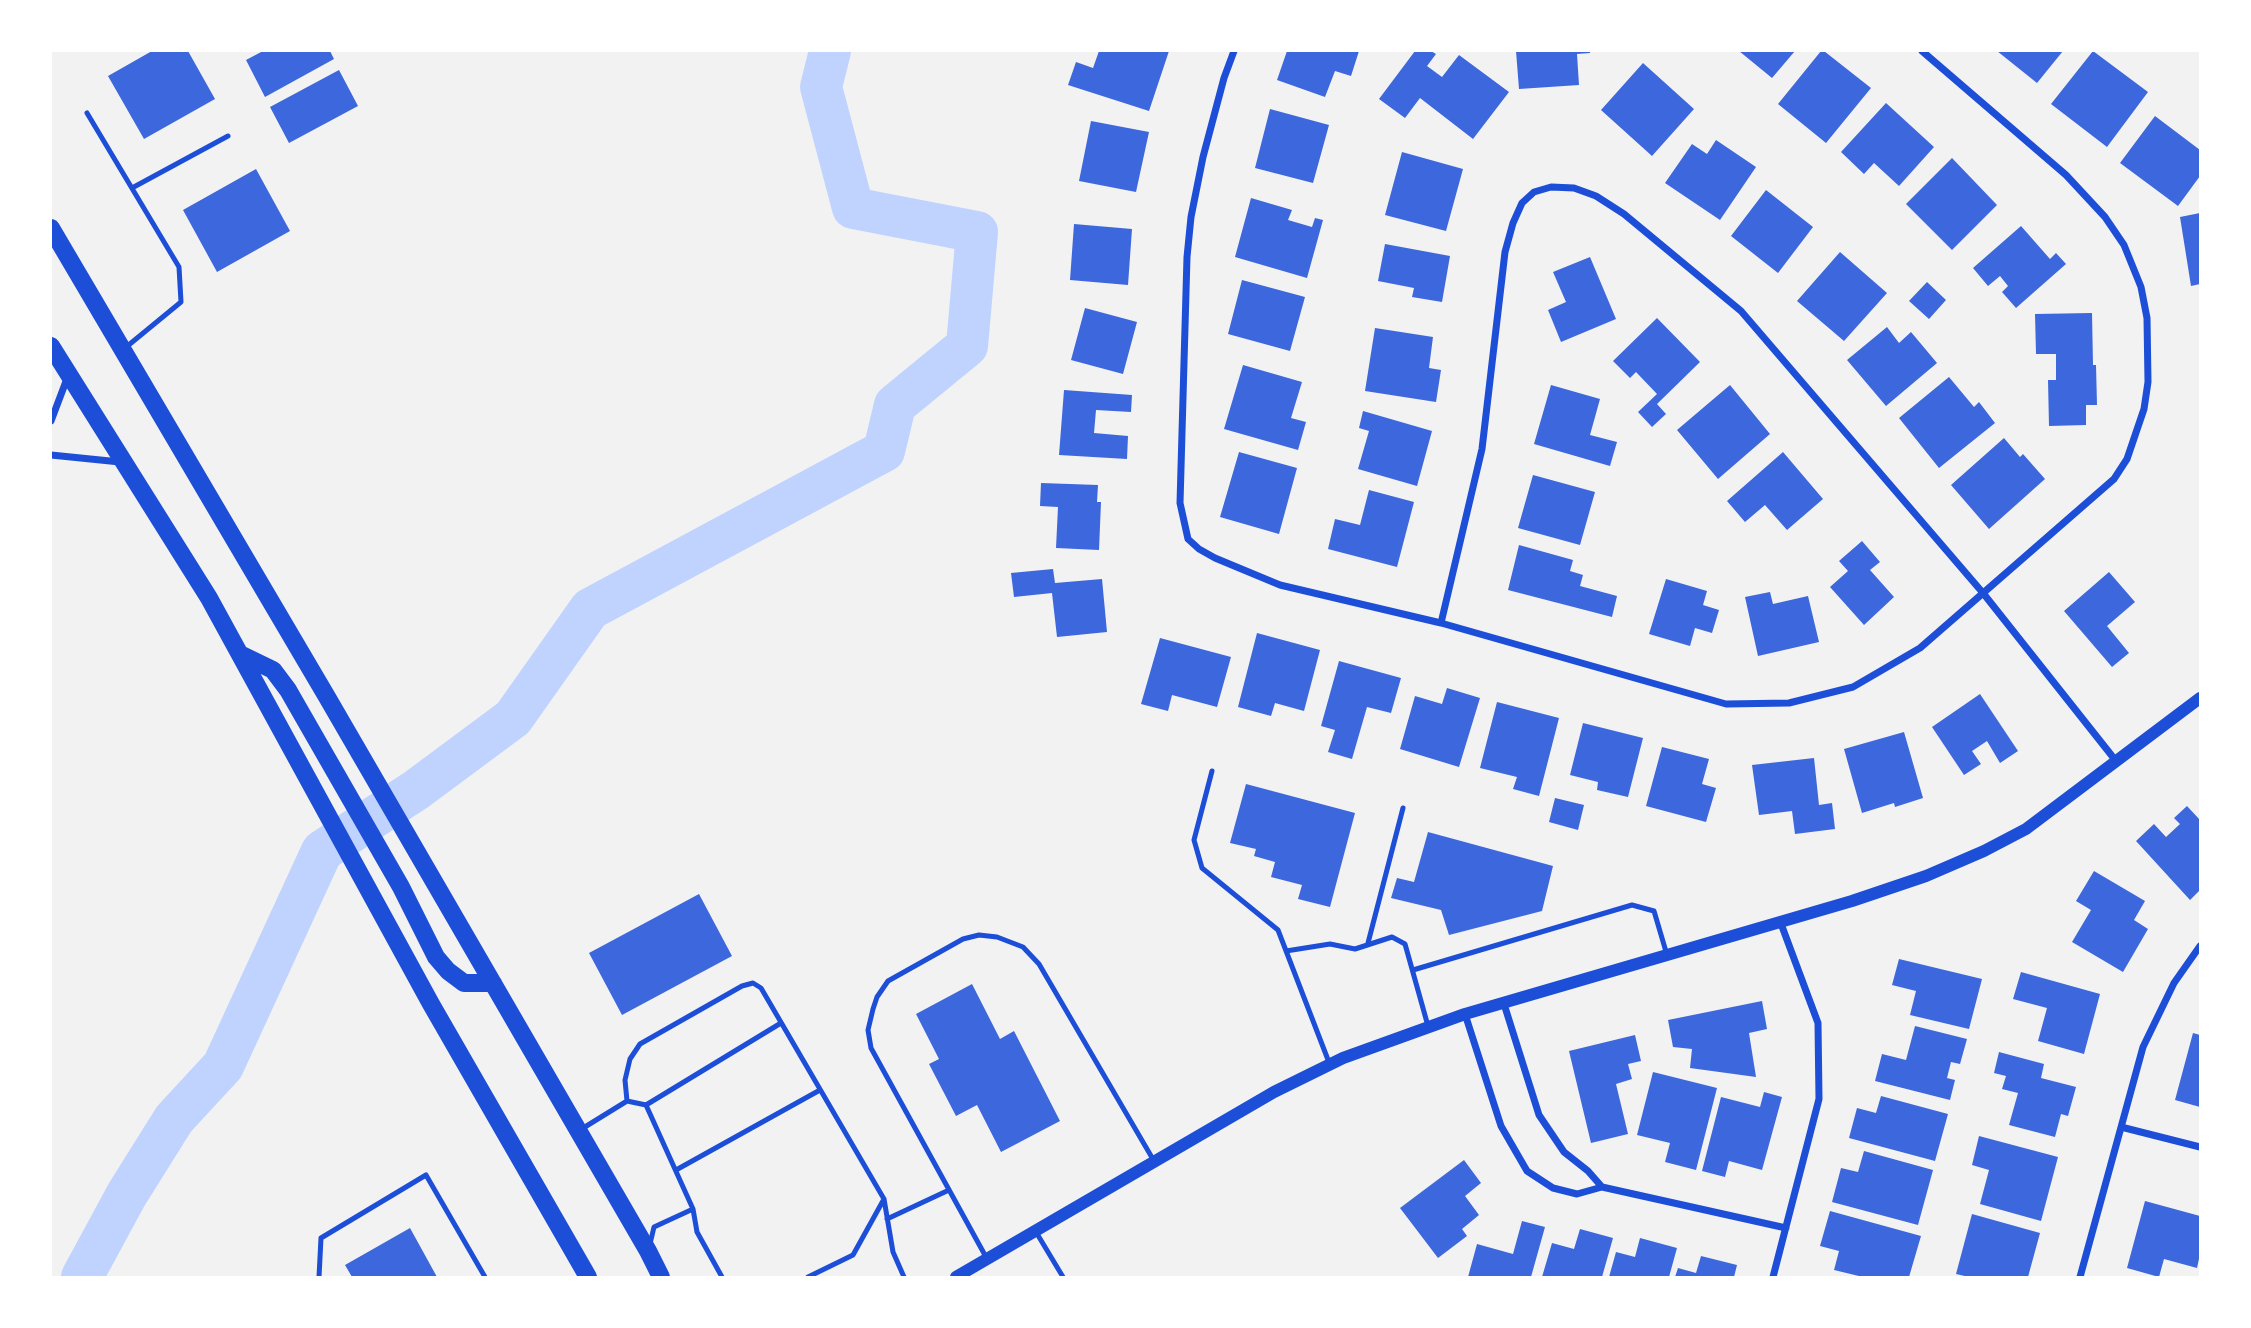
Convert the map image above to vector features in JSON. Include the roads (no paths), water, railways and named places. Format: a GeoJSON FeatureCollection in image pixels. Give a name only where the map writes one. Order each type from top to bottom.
{"type":"FeatureCollection","features":[{"type":"Feature","properties":{"kind":"main road"},"geometry":{"type":"LineString","coordinates":[[51,228],[318,681],[661,1277]]}},
{"type":"Feature","properties":{"kind":"main road"},"geometry":{"type":"LineString","coordinates":[[51,346],[209,598],[407,960],[588,1277]]}},
{"type":"Feature","properties":{"kind":"main road"},"geometry":{"type":"LineString","coordinates":[[240,654],[273,670],[288,690],[401,887],[436,957],[464,983],[493,983]]}},
{"type":"Feature","properties":{"kind":"street"},"geometry":{"type":"LineString","coordinates":[[1234,51],[1203,157],[1191,217],[1187,257],[1180,503],[1188,539],[1199,549],[1280,585],[1441,623],[1726,704],[1789,703],[1853,687],[1920,648],[2114,479],[2127,459],[2144,409],[2148,382],[2147,318],[2141,287],[2124,244],[2105,217],[2066,174],[1922,51]]}},
{"type":"Feature","properties":{"kind":"street"},"geometry":{"type":"LineString","coordinates":[[1441,623],[1482,449],[1505,252],[1513,223],[1522,203],[1534,192],[1552,187],[1574,188],[1596,196],[1624,214],[1741,311],[1983,593],[2116,761]]}},
{"type":"Feature","properties":{"kind":"street"},"geometry":{"type":"LineString","coordinates":[[51,421],[68,375]]}},
{"type":"Feature","properties":{"kind":"street"},"geometry":{"type":"LineString","coordinates":[[51,455],[124,463]]}},
{"type":"Feature","properties":{"kind":"street"},"geometry":{"type":"LineString","coordinates":[[956,1277],[1274,1092],[1330,1065],[1428,1026],[1852,901],[1914,880],[1984,851],[2026,829],[2200,698]]}},
{"type":"Feature","properties":{"kind":"street"},"geometry":{"type":"LineString","coordinates":[[1773,1277],[1819,1099],[1818,1023],[1780,921]]}},
{"type":"Feature","properties":{"kind":"street"},"geometry":{"type":"LineString","coordinates":[[2080,1277],[2143,1047],[2174,983],[2200,946]]}},
{"type":"Feature","properties":{"kind":"street"},"geometry":{"type":"LineString","coordinates":[[1504,1004],[1539,1115],[1564,1152],[1588,1171],[1602,1187]]}},
{"type":"Feature","properties":{"kind":"street"},"geometry":{"type":"LineString","coordinates":[[1465,1014],[1501,1126],[1527,1171],[1553,1188],[1577,1194],[1602,1187],[1786,1228]]}},
{"type":"Feature","properties":{"kind":"street"},"geometry":{"type":"LineString","coordinates":[[2121,1127],[2200,1147]]}},
{"type":"Feature","properties":{"kind":"lane"},"geometry":{"type":"LineString","coordinates":[[87,113],[179,267],[181,302],[122,350]]}},
{"type":"Feature","properties":{"kind":"lane"},"geometry":{"type":"LineString","coordinates":[[132,188],[228,136]]}},
{"type":"Feature","properties":{"kind":"lane"},"geometry":{"type":"LineString","coordinates":[[1212,771],[1194,840],[1202,868],[1278,930],[1330,1065]]}},
{"type":"Feature","properties":{"kind":"lane"},"geometry":{"type":"LineString","coordinates":[[1368,943],[1403,808]]}},
{"type":"Feature","properties":{"kind":"lane"},"geometry":{"type":"LineString","coordinates":[[1413,970],[1632,905],[1654,911],[1667,954]]}},
{"type":"Feature","properties":{"kind":"lane"},"geometry":{"type":"LineString","coordinates":[[988,1260],[871,1048],[868,1030],[877,997],[888,981],[963,939],[979,935],[1010,941],[1023,947],[1039,964],[1155,1162]]}},
{"type":"Feature","properties":{"kind":"lane"},"geometry":{"type":"LineString","coordinates":[[1286,951],[1330,944],[1354,949],[1392,937],[1405,944],[1428,1026]]}},
{"type":"Feature","properties":{"kind":"lane"},"geometry":{"type":"LineString","coordinates":[[627,1101],[625,1080],[630,1059],[640,1044],[742,986],[753,983],[761,988],[884,1199],[893,1252],[904,1277]]}},
{"type":"Feature","properties":{"kind":"lane"},"geometry":{"type":"LineString","coordinates":[[577,1131],[627,1101],[646,1105],[781,1023]]}},
{"type":"Feature","properties":{"kind":"lane"},"geometry":{"type":"LineString","coordinates":[[676,1170],[820,1090]]}},
{"type":"Feature","properties":{"kind":"lane"},"geometry":{"type":"LineString","coordinates":[[646,1105],[693,1209],[698,1232],[722,1277]]}},
{"type":"Feature","properties":{"kind":"lane"},"geometry":{"type":"LineString","coordinates":[[319,1277],[321,1238],[426,1175],[485,1277]]}},
{"type":"Feature","properties":{"kind":"lane"},"geometry":{"type":"LineString","coordinates":[[887,1219],[949,1190]]}},
{"type":"Feature","properties":{"kind":"lane"},"geometry":{"type":"LineString","coordinates":[[808,1277],[853,1255],[884,1199]]}},
{"type":"Feature","properties":{"kind":"lane"},"geometry":{"type":"LineString","coordinates":[[648,1251],[654,1227],[693,1209]]}},
{"type":"Feature","properties":{"kind":"lane"},"geometry":{"type":"LineString","coordinates":[[1037,1232],[1063,1277]]}},
{"type":"Feature","properties":{"kind":"waterway"},"geometry":{"type":"LineString","coordinates":[[82,1277],[127,1194],[174,1119],[223,1066],[322,851],[416,790],[513,718],[590,609],[884,451],[895,405],[967,346],[977,232],[853,208],[821,87],[830,51]]}}]}
